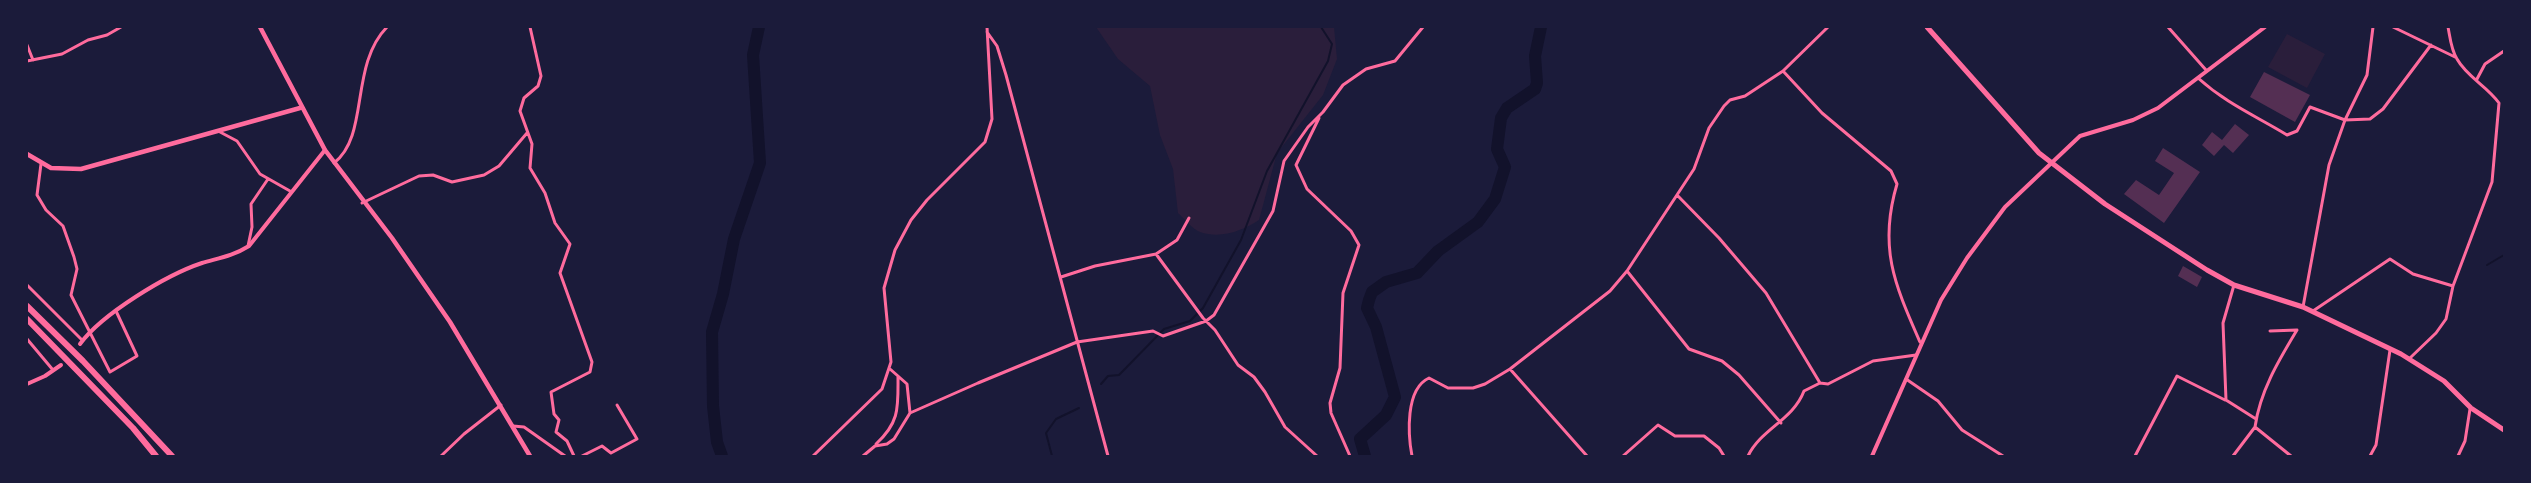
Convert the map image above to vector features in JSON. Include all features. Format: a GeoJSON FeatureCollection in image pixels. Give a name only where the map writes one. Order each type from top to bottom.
{"type":"FeatureCollection","features":[{"type":"Feature","properties":{"kind":"highway"},"geometry":{"type":"LineString","coordinates":[[27,306],[83,361],[172,456]]}},
{"type":"Feature","properties":{"kind":"highway"},"geometry":{"type":"LineString","coordinates":[[27,319],[133,428],[156,456]]}},
{"type":"Feature","properties":{"kind":"main road"},"geometry":{"type":"LineString","coordinates":[[260,27],[300,108],[325,150],[362,203],[392,238],[450,322],[530,456]]}},
{"type":"Feature","properties":{"kind":"main road"},"geometry":{"type":"LineString","coordinates":[[1927,27],[2049,163],[2124,217],[2234,285],[2303,307],[2390,348],[2444,381],[2471,408],[2504,430]]}},
{"type":"Feature","properties":{"kind":"main road"},"geometry":{"type":"LineString","coordinates":[[27,154],[51,168],[81,169],[300,108]]}},
{"type":"Feature","properties":{"kind":"street"},"geometry":{"type":"LineString","coordinates":[[106,27],[107,35]]}},
{"type":"Feature","properties":{"kind":"street"},"geometry":{"type":"LineString","coordinates":[[27,62],[62,54],[88,39],[107,35],[121,27]]}},
{"type":"Feature","properties":{"kind":"street"},"geometry":{"type":"LineString","coordinates":[[334,163],[344,153],[352,135],[368,53],[387,27]]}},
{"type":"Feature","properties":{"kind":"street"},"geometry":{"type":"LineString","coordinates":[[530,27],[541,76],[538,86],[521,104],[520,111],[532,144],[531,175],[545,193],[555,224],[570,244],[560,273],[592,362],[590,372],[551,392],[554,414],[559,420],[556,432],[567,441],[574,456]]}},
{"type":"Feature","properties":{"kind":"street"},"geometry":{"type":"LineString","coordinates":[[813,456],[882,389],[890,369],[884,288],[895,250],[911,220],[927,200],[978,150],[989,129],[991,111],[987,27]]}},
{"type":"Feature","properties":{"kind":"street"},"geometry":{"type":"LineString","coordinates":[[875,446],[887,444],[894,439],[910,412],[1077,342],[1154,332],[1162,335],[1204,320],[1221,303],[1273,211],[1284,161],[1308,127],[1323,112],[1343,85],[1366,69],[1395,61],[1423,27]]}},
{"type":"Feature","properties":{"kind":"street"},"geometry":{"type":"LineString","coordinates":[[1412,456],[1408,437],[1413,401],[1417,390],[1425,380],[1429,378],[1448,388],[1473,388],[1510,369],[1610,291],[1627,272],[1695,170],[1709,128],[1724,106],[1730,100],[1745,96],[1783,71],[1828,27]]}},
{"type":"Feature","properties":{"kind":"street"},"geometry":{"type":"LineString","coordinates":[[2168,27],[2206,70]]}},
{"type":"Feature","properties":{"kind":"street"},"geometry":{"type":"LineString","coordinates":[[1872,456],[1920,342],[1941,300],[1987,228],[2049,163],[2080,136],[2133,120],[2158,108],[2265,27]]}},
{"type":"Feature","properties":{"kind":"street"},"geometry":{"type":"LineString","coordinates":[[2303,307],[2329,165],[2345,120],[2367,75],[2373,27]]}},
{"type":"Feature","properties":{"kind":"street"},"geometry":{"type":"LineString","coordinates":[[2393,27],[2455,57]]}},
{"type":"Feature","properties":{"kind":"street"},"geometry":{"type":"LineString","coordinates":[[2409,359],[2436,333],[2446,319],[2453,286],[2494,170],[2499,103],[2477,79],[2465,71],[2455,57],[2448,27]]}},
{"type":"Feature","properties":{"kind":"street"},"geometry":{"type":"LineString","coordinates":[[987,32],[997,46],[1006,75],[1108,456]]}},
{"type":"Feature","properties":{"kind":"street"},"geometry":{"type":"LineString","coordinates":[[27,45],[33,60]]}},
{"type":"Feature","properties":{"kind":"street"},"geometry":{"type":"LineString","coordinates":[[2197,77],[2232,106],[2246,111],[2287,135],[2297,131],[2310,107],[2345,120],[2370,120],[2383,109],[2431,45]]}},
{"type":"Feature","properties":{"kind":"street"},"geometry":{"type":"LineString","coordinates":[[2477,79],[2485,64],[2504,51]]}},
{"type":"Feature","properties":{"kind":"street"},"geometry":{"type":"LineString","coordinates":[[1783,71],[1822,113],[1891,171],[1896,178],[1897,184],[1888,231],[1894,283],[1920,342]]}},
{"type":"Feature","properties":{"kind":"street"},"geometry":{"type":"LineString","coordinates":[[1323,112],[1296,165],[1307,189],[1351,231],[1359,245],[1343,293],[1340,368],[1330,403],[1331,413],[1350,456]]}},
{"type":"Feature","properties":{"kind":"street"},"geometry":{"type":"LineString","coordinates":[[219,131],[237,141],[252,165],[268,179],[290,191]]}},
{"type":"Feature","properties":{"kind":"street"},"geometry":{"type":"LineString","coordinates":[[362,203],[419,176],[433,176],[452,182],[484,175],[499,166],[527,133]]}},
{"type":"Feature","properties":{"kind":"street"},"geometry":{"type":"LineString","coordinates":[[27,285],[81,342],[89,332],[116,311],[171,277],[201,263],[235,255],[247,247],[325,150]]}},
{"type":"Feature","properties":{"kind":"street"},"geometry":{"type":"LineString","coordinates":[[41,164],[37,195],[46,210],[63,226],[77,268],[70,295],[110,372],[137,356],[116,311]]}},
{"type":"Feature","properties":{"kind":"street"},"geometry":{"type":"LineString","coordinates":[[247,247],[252,227],[252,201],[268,179]]}},
{"type":"Feature","properties":{"kind":"street"},"geometry":{"type":"LineString","coordinates":[[1677,195],[1719,238],[1766,293],[1820,383]]}},
{"type":"Feature","properties":{"kind":"street"},"geometry":{"type":"LineString","coordinates":[[1060,277],[1095,266],[1156,254],[1177,240],[1189,218]]}},
{"type":"Feature","properties":{"kind":"street"},"geometry":{"type":"LineString","coordinates":[[1156,254],[1204,320],[1215,330],[1238,365],[1254,377],[1285,427],[1317,456]]}},
{"type":"Feature","properties":{"kind":"street"},"geometry":{"type":"LineString","coordinates":[[2313,312],[2390,259],[2413,274],[2453,286]]}},
{"type":"Feature","properties":{"kind":"street"},"geometry":{"type":"LineString","coordinates":[[1627,272],[1689,349],[1722,361],[1739,375],[1781,423]]}},
{"type":"Feature","properties":{"kind":"street"},"geometry":{"type":"LineString","coordinates":[[2226,400],[2223,376],[2223,323],[2234,285]]}},
{"type":"Feature","properties":{"kind":"street"},"geometry":{"type":"LineString","coordinates":[[2233,456],[2255,427],[2275,367],[2297,330],[2270,331]]}},
{"type":"Feature","properties":{"kind":"street"},"geometry":{"type":"LineString","coordinates":[[27,339],[55,371]]}},
{"type":"Feature","properties":{"kind":"street"},"geometry":{"type":"LineString","coordinates":[[2370,456],[2376,445],[2390,348]]}},
{"type":"Feature","properties":{"kind":"street"},"geometry":{"type":"LineString","coordinates":[[1748,456],[1755,444],[1781,423],[1799,403],[1803,391],[1820,383],[1828,384],[1873,361],[1916,355]]}},
{"type":"Feature","properties":{"kind":"street"},"geometry":{"type":"LineString","coordinates":[[27,384],[55,371],[61,365]]}},
{"type":"Feature","properties":{"kind":"street"},"geometry":{"type":"LineString","coordinates":[[890,369],[907,384],[910,412]]}},
{"type":"Feature","properties":{"kind":"street"},"geometry":{"type":"LineString","coordinates":[[1510,369],[1587,456]]}},
{"type":"Feature","properties":{"kind":"street"},"geometry":{"type":"LineString","coordinates":[[862,456],[875,446],[895,422],[898,405],[898,376]]}},
{"type":"Feature","properties":{"kind":"street"},"geometry":{"type":"LineString","coordinates":[[2135,456],[2177,376],[2226,400],[2256,419]]}},
{"type":"Feature","properties":{"kind":"street"},"geometry":{"type":"LineString","coordinates":[[1906,379],[1938,401],[1962,430],[2003,456]]}},
{"type":"Feature","properties":{"kind":"street"},"geometry":{"type":"LineString","coordinates":[[441,456],[464,434],[501,405]]}},
{"type":"Feature","properties":{"kind":"street"},"geometry":{"type":"LineString","coordinates":[[582,456],[602,446],[611,453],[638,439],[616,405]]}},
{"type":"Feature","properties":{"kind":"street"},"geometry":{"type":"LineString","coordinates":[[2458,456],[2465,441],[2471,408]]}},
{"type":"Feature","properties":{"kind":"street"},"geometry":{"type":"LineString","coordinates":[[1623,456],[1658,425],[1675,436],[1704,436],[1719,448],[1724,456]]}},
{"type":"Feature","properties":{"kind":"street"},"geometry":{"type":"LineString","coordinates":[[513,426],[524,427],[565,456]]}},
{"type":"Feature","properties":{"kind":"street"},"geometry":{"type":"LineString","coordinates":[[2255,427],[2291,456]]}},
{"type":"Feature","properties":{"kind":"street"},"geometry":{"type":"LineString","coordinates":[[1306,456],[1310,450]]}},
{"type":"Feature","properties":{"kind":"shaded area"},"geometry":{"type":"Polygon","coordinates":[[[1096,27],[1334,27],[1337,59],[1323,95],[1277,153],[1259,220],[1246,228],[1216,235],[1197,231],[1178,213],[1173,169],[1160,135],[1150,86],[1118,59],[1096,27]]]}},
{"type":"Feature","properties":{"kind":"shaded area"},"geometry":{"type":"Polygon","coordinates":[[[2287,34],[2325,54],[2307,88],[2268,67],[2287,34]]]}},
{"type":"Feature","properties":{"kind":"building"},"geometry":{"type":"Polygon","coordinates":[[[2264,72],[2310,95],[2295,122],[2250,97],[2264,72]]]}},
{"type":"Feature","properties":{"kind":"building"},"geometry":{"type":"Polygon","coordinates":[[[2235,124],[2249,135],[2233,153],[2224,145],[2214,156],[2202,145],[2212,132],[2222,140],[2235,124]]]}},
{"type":"Feature","properties":{"kind":"building"},"geometry":{"type":"Polygon","coordinates":[[[2163,148],[2200,172],[2164,223],[2124,194],[2136,180],[2159,195],[2174,173],[2155,161],[2163,148]]]}},
{"type":"Feature","properties":{"kind":"building"},"geometry":{"type":"Polygon","coordinates":[[[2183,266],[2202,277],[2197,287],[2178,276],[2183,266]]]}},
{"type":"Feature","properties":{"kind":"waterway"},"geometry":{"type":"LineString","coordinates":[[722,456],[717,442],[713,406],[712,332],[723,294],[734,239],[760,163],[753,55],[759,27]]}},
{"type":"Feature","properties":{"kind":"waterway"},"geometry":{"type":"LineString","coordinates":[[1101,384],[1108,376],[1119,375],[1164,329],[1190,321],[1203,308],[1241,240],[1267,171],[1328,61],[1332,44],[1321,27]]}},
{"type":"Feature","properties":{"kind":"waterway"},"geometry":{"type":"LineString","coordinates":[[1365,456],[1360,439],[1386,415],[1395,397],[1376,327],[1367,308],[1372,292],[1386,282],[1417,273],[1438,251],[1478,222],[1495,199],[1505,167],[1497,149],[1501,118],[1507,108],[1535,89],[1537,83],[1535,56],[1541,27]]}},
{"type":"Feature","properties":{"kind":"waterway"},"geometry":{"type":"LineString","coordinates":[[2487,265],[2504,255]]}},
{"type":"Feature","properties":{"kind":"waterway"},"geometry":{"type":"LineString","coordinates":[[1052,456],[1046,433],[1056,419],[1079,408]]}}]}
